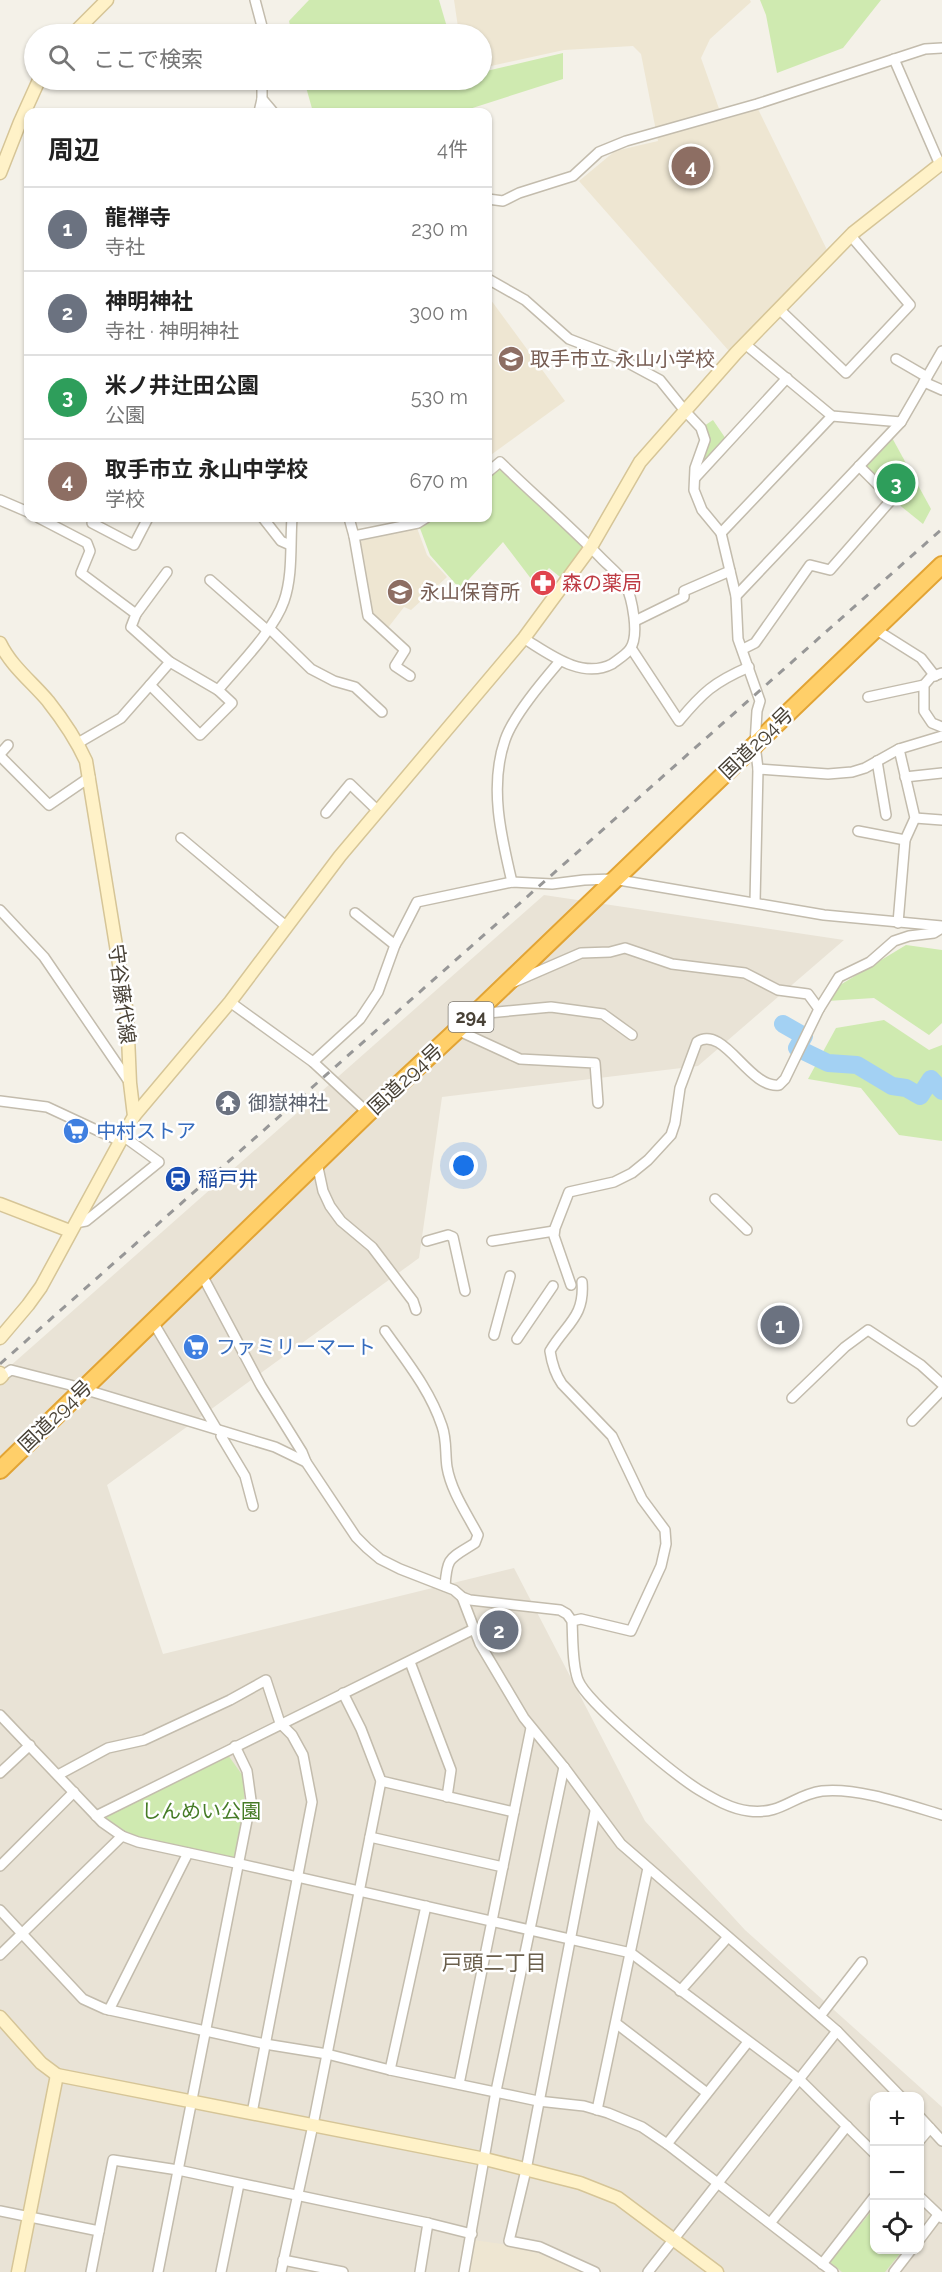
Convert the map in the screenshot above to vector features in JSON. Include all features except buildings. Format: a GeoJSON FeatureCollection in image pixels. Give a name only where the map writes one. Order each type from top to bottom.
{"type":"FeatureCollection","features":[{"type":"Feature","properties":{"kind":"highway","name":"国道294号"},"geometry":{"type":"LineString","coordinates":[[0,1470],[368,1113],[504,986],[942,565]]}},
{"type":"Feature","properties":{"kind":"street"},"geometry":{"type":"LineString","coordinates":[[83,24],[107,0]]}},
{"type":"Feature","properties":{"kind":"street"},"geometry":{"type":"LineString","coordinates":[[255,0],[261,24]]}},
{"type":"Feature","properties":{"kind":"street"},"geometry":{"type":"LineString","coordinates":[[492,200],[503,201],[519,193],[573,176],[599,152],[626,141],[757,104],[925,48],[942,48]]}},
{"type":"Feature","properties":{"kind":"street"},"geometry":{"type":"LineString","coordinates":[[0,1338],[41,1287],[134,1116],[230,1002],[340,856],[524,638],[591,547],[640,462],[745,344],[851,236],[941,164],[894,59]]}},
{"type":"Feature","properties":{"kind":"street"},"geometry":{"type":"LineString","coordinates":[[26,108],[34,90]]}},
{"type":"Feature","properties":{"kind":"street"},"geometry":{"type":"LineString","coordinates":[[260,108],[262,90]]}},
{"type":"Feature","properties":{"kind":"street"},"geometry":{"type":"LineString","coordinates":[[262,99],[270,108]]}},
{"type":"Feature","properties":{"kind":"street"},"geometry":{"type":"LineString","coordinates":[[0,173],[24,113]]}},
{"type":"Feature","properties":{"kind":"street"},"geometry":{"type":"LineString","coordinates":[[779,309],[846,373],[910,305],[851,236]]}},
{"type":"Feature","properties":{"kind":"street"},"geometry":{"type":"LineString","coordinates":[[492,281],[525,300],[570,339],[621,359],[660,380],[702,428],[705,440],[695,468],[694,490],[702,510],[721,533],[736,596],[738,639],[760,701],[757,711],[755,744],[758,769],[755,902]]}},
{"type":"Feature","properties":{"kind":"street"},"geometry":{"type":"LineString","coordinates":[[745,344],[832,416],[901,422]]}},
{"type":"Feature","properties":{"kind":"street"},"geometry":{"type":"LineString","coordinates":[[736,596],[901,422],[942,351]]}},
{"type":"Feature","properties":{"kind":"street"},"geometry":{"type":"LineString","coordinates":[[896,358],[942,390]]}},
{"type":"Feature","properties":{"kind":"street"},"geometry":{"type":"LineString","coordinates":[[695,478],[788,378]]}},
{"type":"Feature","properties":{"kind":"street"},"geometry":{"type":"LineString","coordinates":[[721,533],[832,416]]}},
{"type":"Feature","properties":{"kind":"street"},"geometry":{"type":"LineString","coordinates":[[492,469],[500,462],[624,581],[635,621],[631,648],[602,669],[582,668],[560,661],[528,641]]}},
{"type":"Feature","properties":{"kind":"street"},"geometry":{"type":"LineString","coordinates":[[743,650],[755,643],[810,565],[830,570],[892,499],[859,466]]}},
{"type":"Feature","properties":{"kind":"street"},"geometry":{"type":"LineString","coordinates":[[0,500],[24,510]]}},
{"type":"Feature","properties":{"kind":"street"},"geometry":{"type":"LineString","coordinates":[[47,522],[87,543]]}},
{"type":"Feature","properties":{"kind":"street"},"geometry":{"type":"LineString","coordinates":[[92,522],[87,543],[90,551],[81,573],[136,614]]}},
{"type":"Feature","properties":{"kind":"street"},"geometry":{"type":"LineString","coordinates":[[96,522],[134,545],[146,522]]}},
{"type":"Feature","properties":{"kind":"street"},"geometry":{"type":"LineString","coordinates":[[266,522],[281,541],[290,545]]}},
{"type":"Feature","properties":{"kind":"street"},"geometry":{"type":"LineString","coordinates":[[218,690],[269,630],[284,600],[290,568],[292,522]]}},
{"type":"Feature","properties":{"kind":"street"},"geometry":{"type":"LineString","coordinates":[[350,522],[368,616],[405,650],[395,666],[410,676]]}},
{"type":"Feature","properties":{"kind":"street"},"geometry":{"type":"LineString","coordinates":[[354,536],[420,522]]}},
{"type":"Feature","properties":{"kind":"street"},"geometry":{"type":"LineString","coordinates":[[635,621],[684,597],[684,591],[730,571]]}},
{"type":"Feature","properties":{"kind":"street"},"geometry":{"type":"LineString","coordinates":[[150,685],[200,735],[232,703],[218,690],[170,662],[131,627],[136,614],[167,572]]}},
{"type":"Feature","properties":{"kind":"street"},"geometry":{"type":"LineString","coordinates":[[210,580],[269,630],[310,669],[334,681],[355,687],[382,712]]}},
{"type":"Feature","properties":{"kind":"street"},"geometry":{"type":"LineString","coordinates":[[868,697],[924,685],[931,677],[938,674],[921,658],[875,629]]}},
{"type":"Feature","properties":{"kind":"street","name":"守谷藤代線"},"geometry":{"type":"LineString","coordinates":[[0,643],[78,743],[86,761],[127,1013],[134,1116]]}},
{"type":"Feature","properties":{"kind":"street"},"geometry":{"type":"LineString","coordinates":[[631,648],[679,722],[700,695],[728,676],[749,667]]}},
{"type":"Feature","properties":{"kind":"street"},"geometry":{"type":"LineString","coordinates":[[512,882],[501,836],[496,773],[505,738],[533,693],[560,661]]}},
{"type":"Feature","properties":{"kind":"street"},"geometry":{"type":"LineString","coordinates":[[78,743],[121,718],[170,662]]}},
{"type":"Feature","properties":{"kind":"street"},"geometry":{"type":"LineString","coordinates":[[924,685],[924,711],[932,723],[942,727]]}},
{"type":"Feature","properties":{"kind":"street"},"geometry":{"type":"LineString","coordinates":[[758,769],[828,774],[852,772],[899,749],[942,736]]}},
{"type":"Feature","properties":{"kind":"street"},"geometry":{"type":"LineString","coordinates":[[8,745],[0,755],[49,806],[90,777]]}},
{"type":"Feature","properties":{"kind":"street"},"geometry":{"type":"LineString","coordinates":[[898,923],[905,840],[915,818],[899,749]]}},
{"type":"Feature","properties":{"kind":"street"},"geometry":{"type":"LineString","coordinates":[[877,761],[886,815]]}},
{"type":"Feature","properties":{"kind":"street"},"geometry":{"type":"LineString","coordinates":[[905,777],[942,773]]}},
{"type":"Feature","properties":{"kind":"street"},"geometry":{"type":"LineString","coordinates":[[326,813],[350,784],[378,811]]}},
{"type":"Feature","properties":{"kind":"street"},"geometry":{"type":"LineString","coordinates":[[915,818],[942,820]]}},
{"type":"Feature","properties":{"kind":"street"},"geometry":{"type":"LineString","coordinates":[[858,831],[905,840]]}},
{"type":"Feature","properties":{"kind":"street"},"geometry":{"type":"LineString","coordinates":[[181,838],[287,927]]}},
{"type":"Feature","properties":{"kind":"street"},"geometry":{"type":"LineString","coordinates":[[313,1062],[360,1019],[378,992],[395,945],[417,902],[512,882],[540,884],[614,879],[825,915],[942,927]]}},
{"type":"Feature","properties":{"kind":"street"},"geometry":{"type":"LineString","coordinates":[[0,910],[44,957],[130,1083]]}},
{"type":"Feature","properties":{"kind":"street"},"geometry":{"type":"LineString","coordinates":[[355,914],[395,945]]}},
{"type":"Feature","properties":{"kind":"street"},"geometry":{"type":"LineString","coordinates":[[571,1285],[556,1247],[554,1231],[569,1192],[607,1185],[632,1173],[648,1160],[671,1135],[680,1088],[697,1042],[706,1039],[723,1046],[734,1053],[748,1071],[762,1082],[779,1085],[785,1079],[819,1010],[839,977],[870,962],[894,942],[909,936],[934,933],[942,927]]}},
{"type":"Feature","properties":{"kind":"street"},"geometry":{"type":"LineString","coordinates":[[504,986],[581,953],[610,952],[625,948],[672,964],[746,974],[778,990],[808,994],[819,1010]]}},
{"type":"Feature","properties":{"kind":"street"},"geometry":{"type":"LineString","coordinates":[[230,1002],[313,1062],[368,1113]]}},
{"type":"Feature","properties":{"kind":"street"},"geometry":{"type":"LineString","coordinates":[[474,1014],[551,1006],[603,1014],[632,1035]]}},
{"type":"Feature","properties":{"kind":"street"},"geometry":{"type":"LineString","coordinates":[[457,1030],[520,1059],[595,1063],[598,1103]]}},
{"type":"Feature","properties":{"kind":"street"},"geometry":{"type":"LineString","coordinates":[[0,1101],[47,1107],[121,1139],[159,1162],[86,1221],[73,1227],[0,1204]]}},
{"type":"Feature","properties":{"kind":"street"},"geometry":{"type":"LineString","coordinates":[[317,1163],[323,1191],[330,1206],[341,1221],[372,1247],[413,1301],[416,1310]]}},
{"type":"Feature","properties":{"kind":"street"},"geometry":{"type":"LineString","coordinates":[[715,1198],[747,1230]]}},
{"type":"Feature","properties":{"kind":"street"},"geometry":{"type":"LineString","coordinates":[[492,1241],[554,1231]]}},
{"type":"Feature","properties":{"kind":"street"},"geometry":{"type":"LineString","coordinates":[[427,1241],[448,1235],[453,1237],[465,1292]]}},
{"type":"Feature","properties":{"kind":"street"},"geometry":{"type":"LineString","coordinates":[[202,1275],[231,1333],[306,1462],[352,1532],[380,1558],[400,1569],[454,1590],[462,1597],[487,1603],[560,1610],[567,1614],[572,1621],[578,1680],[595,1703],[676,1773],[716,1799],[741,1809],[765,1812],[777,1810],[815,1793],[842,1792],[880,1798],[942,1815]]}},
{"type":"Feature","properties":{"kind":"street"},"geometry":{"type":"LineString","coordinates":[[494,1335],[510,1275]]}},
{"type":"Feature","properties":{"kind":"street"},"geometry":{"type":"LineString","coordinates":[[572,1621],[582,1619],[631,1631],[653,1587],[666,1544],[665,1530],[642,1499],[612,1436],[556,1376],[550,1351],[575,1318],[584,1300],[582,1282]]}},
{"type":"Feature","properties":{"kind":"street"},"geometry":{"type":"LineString","coordinates":[[517,1339],[553,1286]]}},
{"type":"Feature","properties":{"kind":"street"},"geometry":{"type":"LineString","coordinates":[[153,1322],[245,1476],[253,1506]]}},
{"type":"Feature","properties":{"kind":"street"},"geometry":{"type":"LineString","coordinates":[[792,1398],[844,1347],[868,1330],[921,1365],[942,1383]]}},
{"type":"Feature","properties":{"kind":"street"},"geometry":{"type":"LineString","coordinates":[[385,1331],[425,1386],[442,1427],[447,1467],[453,1486],[477,1535],[475,1543],[451,1558],[447,1564],[445,1586]]}},
{"type":"Feature","properties":{"kind":"street"},"geometry":{"type":"LineString","coordinates":[[1,1376],[11,1370],[83,1389],[219,1432],[275,1447],[306,1462]]}},
{"type":"Feature","properties":{"kind":"street"},"geometry":{"type":"LineString","coordinates":[[912,1421],[942,1390]]}},
{"type":"Feature","properties":{"kind":"street"},"geometry":{"type":"LineString","coordinates":[[462,1597],[480,1644],[531,1728],[564,1767],[621,1844],[837,2031],[895,2092]]}},
{"type":"Feature","properties":{"kind":"street"},"geometry":{"type":"LineString","coordinates":[[96,1816],[474,1629]]}},
{"type":"Feature","properties":{"kind":"street"},"geometry":{"type":"LineString","coordinates":[[410,1662],[451,1770],[447,1797]]}},
{"type":"Feature","properties":{"kind":"street"},"geometry":{"type":"LineString","coordinates":[[58,1775],[108,1748],[144,1740],[230,1700],[266,1680],[280,1723],[292,1735],[303,1755],[312,1803],[252,2113]]}},
{"type":"Feature","properties":{"kind":"street"},"geometry":{"type":"LineString","coordinates":[[281,2272],[313,2125],[381,1781],[361,1730],[343,1693]]}},
{"type":"Feature","properties":{"kind":"street"},"geometry":{"type":"LineString","coordinates":[[0,1715],[96,1816],[122,1836],[138,1842],[631,1953],[799,2079],[870,2149]]}},
{"type":"Feature","properties":{"kind":"street"},"geometry":{"type":"LineString","coordinates":[[459,2084],[531,1728]]}},
{"type":"Feature","properties":{"kind":"street"},"geometry":{"type":"LineString","coordinates":[[0,1773],[30,1745]]}},
{"type":"Feature","properties":{"kind":"street"},"geometry":{"type":"LineString","coordinates":[[158,2272],[251,1800],[246,1771],[235,1746]]}},
{"type":"Feature","properties":{"kind":"street"},"geometry":{"type":"LineString","coordinates":[[464,2272],[496,2091],[564,1767]]}},
{"type":"Feature","properties":{"kind":"street"},"geometry":{"type":"LineString","coordinates":[[381,1781],[514,1812]]}},
{"type":"Feature","properties":{"kind":"street"},"geometry":{"type":"LineString","coordinates":[[0,1866],[74,1792]]}},
{"type":"Feature","properties":{"kind":"street"},"geometry":{"type":"LineString","coordinates":[[595,1811],[526,2169],[509,2241],[540,2247],[595,2272]]}},
{"type":"Feature","properties":{"kind":"street"},"geometry":{"type":"LineString","coordinates":[[0,1955],[122,1836]]}},
{"type":"Feature","properties":{"kind":"street"},"geometry":{"type":"LineString","coordinates":[[370,1837],[503,1867]]}},
{"type":"Feature","properties":{"kind":"street"},"geometry":{"type":"LineString","coordinates":[[109,2010],[188,1853]]}},
{"type":"Feature","properties":{"kind":"street"},"geometry":{"type":"LineString","coordinates":[[597,2110],[617,2024],[648,1868]]}},
{"type":"Feature","properties":{"kind":"street"},"geometry":{"type":"LineString","coordinates":[[390,2070],[426,1906]]}},
{"type":"Feature","properties":{"kind":"street"},"geometry":{"type":"LineString","coordinates":[[0,1910],[83,1999],[109,2010],[327,2054],[390,2070],[538,2101],[584,2106],[642,2127],[771,2222],[833,2272]]}},
{"type":"Feature","properties":{"kind":"street"},"geometry":{"type":"LineString","coordinates":[[680,1991],[728,1937]]}},
{"type":"Feature","properties":{"kind":"street"},"geometry":{"type":"LineString","coordinates":[[820,2016],[862,1962]]}},
{"type":"Feature","properties":{"kind":"street"},"geometry":{"type":"LineString","coordinates":[[0,2017],[41,2063],[57,2075],[485,2159],[580,2183],[618,2198],[717,2272]]}},
{"type":"Feature","properties":{"kind":"street"},"geometry":{"type":"LineString","coordinates":[[617,2024],[707,2093]]}},
{"type":"Feature","properties":{"kind":"street"},"geometry":{"type":"LineString","coordinates":[[648,2272],[837,2031]]}},
{"type":"Feature","properties":{"kind":"street"},"geometry":{"type":"LineString","coordinates":[[667,2144],[748,2042]]}},
{"type":"Feature","properties":{"kind":"street"},"geometry":{"type":"LineString","coordinates":[[18,2272],[57,2075]]}},
{"type":"Feature","properties":{"kind":"street"},"geometry":{"type":"LineString","coordinates":[[924,2121],[942,2141]]}},
{"type":"Feature","properties":{"kind":"street"},"geometry":{"type":"LineString","coordinates":[[771,2222],[847,2126]]}},
{"type":"Feature","properties":{"kind":"street"},"geometry":{"type":"LineString","coordinates":[[924,2135],[930,2128]]}},
{"type":"Feature","properties":{"kind":"street"},"geometry":{"type":"LineString","coordinates":[[91,2272],[113,2160],[178,2170],[471,2234]]}},
{"type":"Feature","properties":{"kind":"street"},"geometry":{"type":"LineString","coordinates":[[222,2272],[239,2184]]}},
{"type":"Feature","properties":{"kind":"street"},"geometry":{"type":"LineString","coordinates":[[822,2264],[872,2200]]}},
{"type":"Feature","properties":{"kind":"street"},"geometry":{"type":"LineString","coordinates":[[923,2200],[940,2216],[924,2234]]}},
{"type":"Feature","properties":{"kind":"street"},"geometry":{"type":"LineString","coordinates":[[0,2211],[99,2231]]}},
{"type":"Feature","properties":{"kind":"street"},"geometry":{"type":"LineString","coordinates":[[420,2272],[428,2223]]}},
{"type":"Feature","properties":{"kind":"street"},"geometry":{"type":"LineString","coordinates":[[894,2272],[908,2254]]}},
{"type":"Feature","properties":{"kind":"street"},"geometry":{"type":"LineString","coordinates":[[284,2260],[343,2272]]}},
{"type":"Feature","properties":{"kind":"shaded area"},"geometry":{"type":"Polygon","coordinates":[[[454,0],[750,0],[751,2],[710,39],[701,58],[723,120],[758,109],[828,252],[729,351],[579,181],[615,151],[658,141],[641,54],[633,46],[564,50],[492,66],[492,24],[458,24],[454,0]]]}},
{"type":"Feature","properties":{"kind":"shaded area","name":"取手市立 永山小学校"},"geometry":{"type":"Polygon","coordinates":[[[492,301],[565,401],[492,454],[492,301]]]}},
{"type":"Feature","properties":{"kind":"shaded area","name":"永山保育所"},"geometry":{"type":"Polygon","coordinates":[[[417,528],[427,555],[447,577],[411,610],[404,607],[387,629],[372,615],[360,541],[417,528]]]}},
{"type":"Feature","properties":{"kind":"shaded area"},"geometry":{"type":"Polygon","coordinates":[[[544,895],[844,940],[698,1066],[442,1097],[419,1258],[107,1485],[163,1654],[514,1568],[645,1821],[745,1930],[942,2107],[942,2272],[0,2272],[0,1375],[544,895]]]}},
{"type":"Feature","properties":{"kind":"shaded area"},"geometry":{"type":"Polygon","coordinates":[[[474,2240],[521,2247],[574,2265],[586,2272],[469,2272],[474,2240]]]}},
{"type":"Feature","properties":{"kind":"green space"},"geometry":{"type":"Polygon","coordinates":[[[309,0],[439,0],[446,24],[290,24],[289,21],[309,0]]]}},
{"type":"Feature","properties":{"kind":"green space"},"geometry":{"type":"Polygon","coordinates":[[[760,0],[881,0],[843,48],[777,73],[766,15],[760,0]]]}},
{"type":"Feature","properties":{"kind":"green space"},"geometry":{"type":"Polygon","coordinates":[[[563,53],[563,79],[472,108],[312,108],[307,90],[492,90],[492,70],[563,53]]]}},
{"type":"Feature","properties":{"kind":"green space"},"geometry":{"type":"Polygon","coordinates":[[[713,420],[728,442],[695,478],[705,440],[701,428],[713,420]]]}},
{"type":"Feature","properties":{"kind":"green space"},"geometry":{"type":"Polygon","coordinates":[[[890,434],[931,509],[923,524],[892,499],[859,466],[890,434]]]}},
{"type":"Feature","properties":{"kind":"green space"},"geometry":{"type":"Polygon","coordinates":[[[500,462],[591,547],[565,581],[549,568],[535,584],[503,542],[460,589],[430,555],[418,523],[420,522],[492,522],[492,469],[500,462]]]}},
{"type":"Feature","properties":{"kind":"green space"},"geometry":{"type":"Polygon","coordinates":[[[906,945],[942,950],[942,1023],[929,1035],[874,998],[812,1002],[906,945]]]}},
{"type":"Feature","properties":{"kind":"green space"},"geometry":{"type":"Polygon","coordinates":[[[884,1020],[929,1050],[942,1045],[942,1141],[899,1135],[861,1088],[808,1079],[836,1028],[884,1020]]]}},
{"type":"Feature","properties":{"kind":"green space","name":"しんめい公園"},"geometry":{"type":"Polygon","coordinates":[[[225,1751],[243,1776],[245,1809],[240,1864],[138,1842],[96,1816],[225,1751]]]}},
{"type":"Feature","properties":{"kind":"green space"},"geometry":{"type":"Polygon","coordinates":[[[870,2213],[870,2254],[900,2254],[885,2272],[842,2272],[830,2262],[870,2213]]]}},
{"type":"Feature","properties":{"kind":"waterway"},"geometry":{"type":"LineString","coordinates":[[783,1024],[804,1036],[797,1048],[828,1063],[857,1065],[892,1086],[906,1088],[920,1096],[931,1079],[942,1091]]}},
{"type":"Feature","properties":{"kind":"railway"},"geometry":{"type":"LineString","coordinates":[[0,1364],[942,529]]}},
{"type":"Feature","properties":{"kind":"place","name":"取手市立 永山中学校"},"geometry":{"type":"Point","coordinates":[691,166]}},
{"type":"Feature","properties":{"kind":"place","name":"取手市立 永山小学校"},"geometry":{"type":"Point","coordinates":[511,359]}},
{"type":"Feature","properties":{"kind":"place","name":"米ノ井辻田公園"},"geometry":{"type":"Point","coordinates":[896,483]}},
{"type":"Feature","properties":{"kind":"place","name":"森の薬局"},"geometry":{"type":"Point","coordinates":[543,583]}},
{"type":"Feature","properties":{"kind":"place","name":"永山保育所"},"geometry":{"type":"Point","coordinates":[400,592]}},
{"type":"Feature","properties":{"kind":"place","name":"御嶽神社"},"geometry":{"type":"Point","coordinates":[228,1103]}},
{"type":"Feature","properties":{"kind":"place","name":"中村ストア"},"geometry":{"type":"Point","coordinates":[76,1131]}},
{"type":"Feature","properties":{"kind":"place","name":"稲戸井"},"geometry":{"type":"Point","coordinates":[178,1179]}},
{"type":"Feature","properties":{"kind":"place","name":"龍禅寺"},"geometry":{"type":"Point","coordinates":[780,1325]}},
{"type":"Feature","properties":{"kind":"place","name":"ファミリーマート"},"geometry":{"type":"Point","coordinates":[196,1347]}},
{"type":"Feature","properties":{"kind":"place","name":"神明神社"},"geometry":{"type":"Point","coordinates":[499,1630]}},
{"type":"Feature","properties":{"kind":"district","name":"戸頭二丁目"},"geometry":{"type":"Point","coordinates":[494,1963]}}]}
